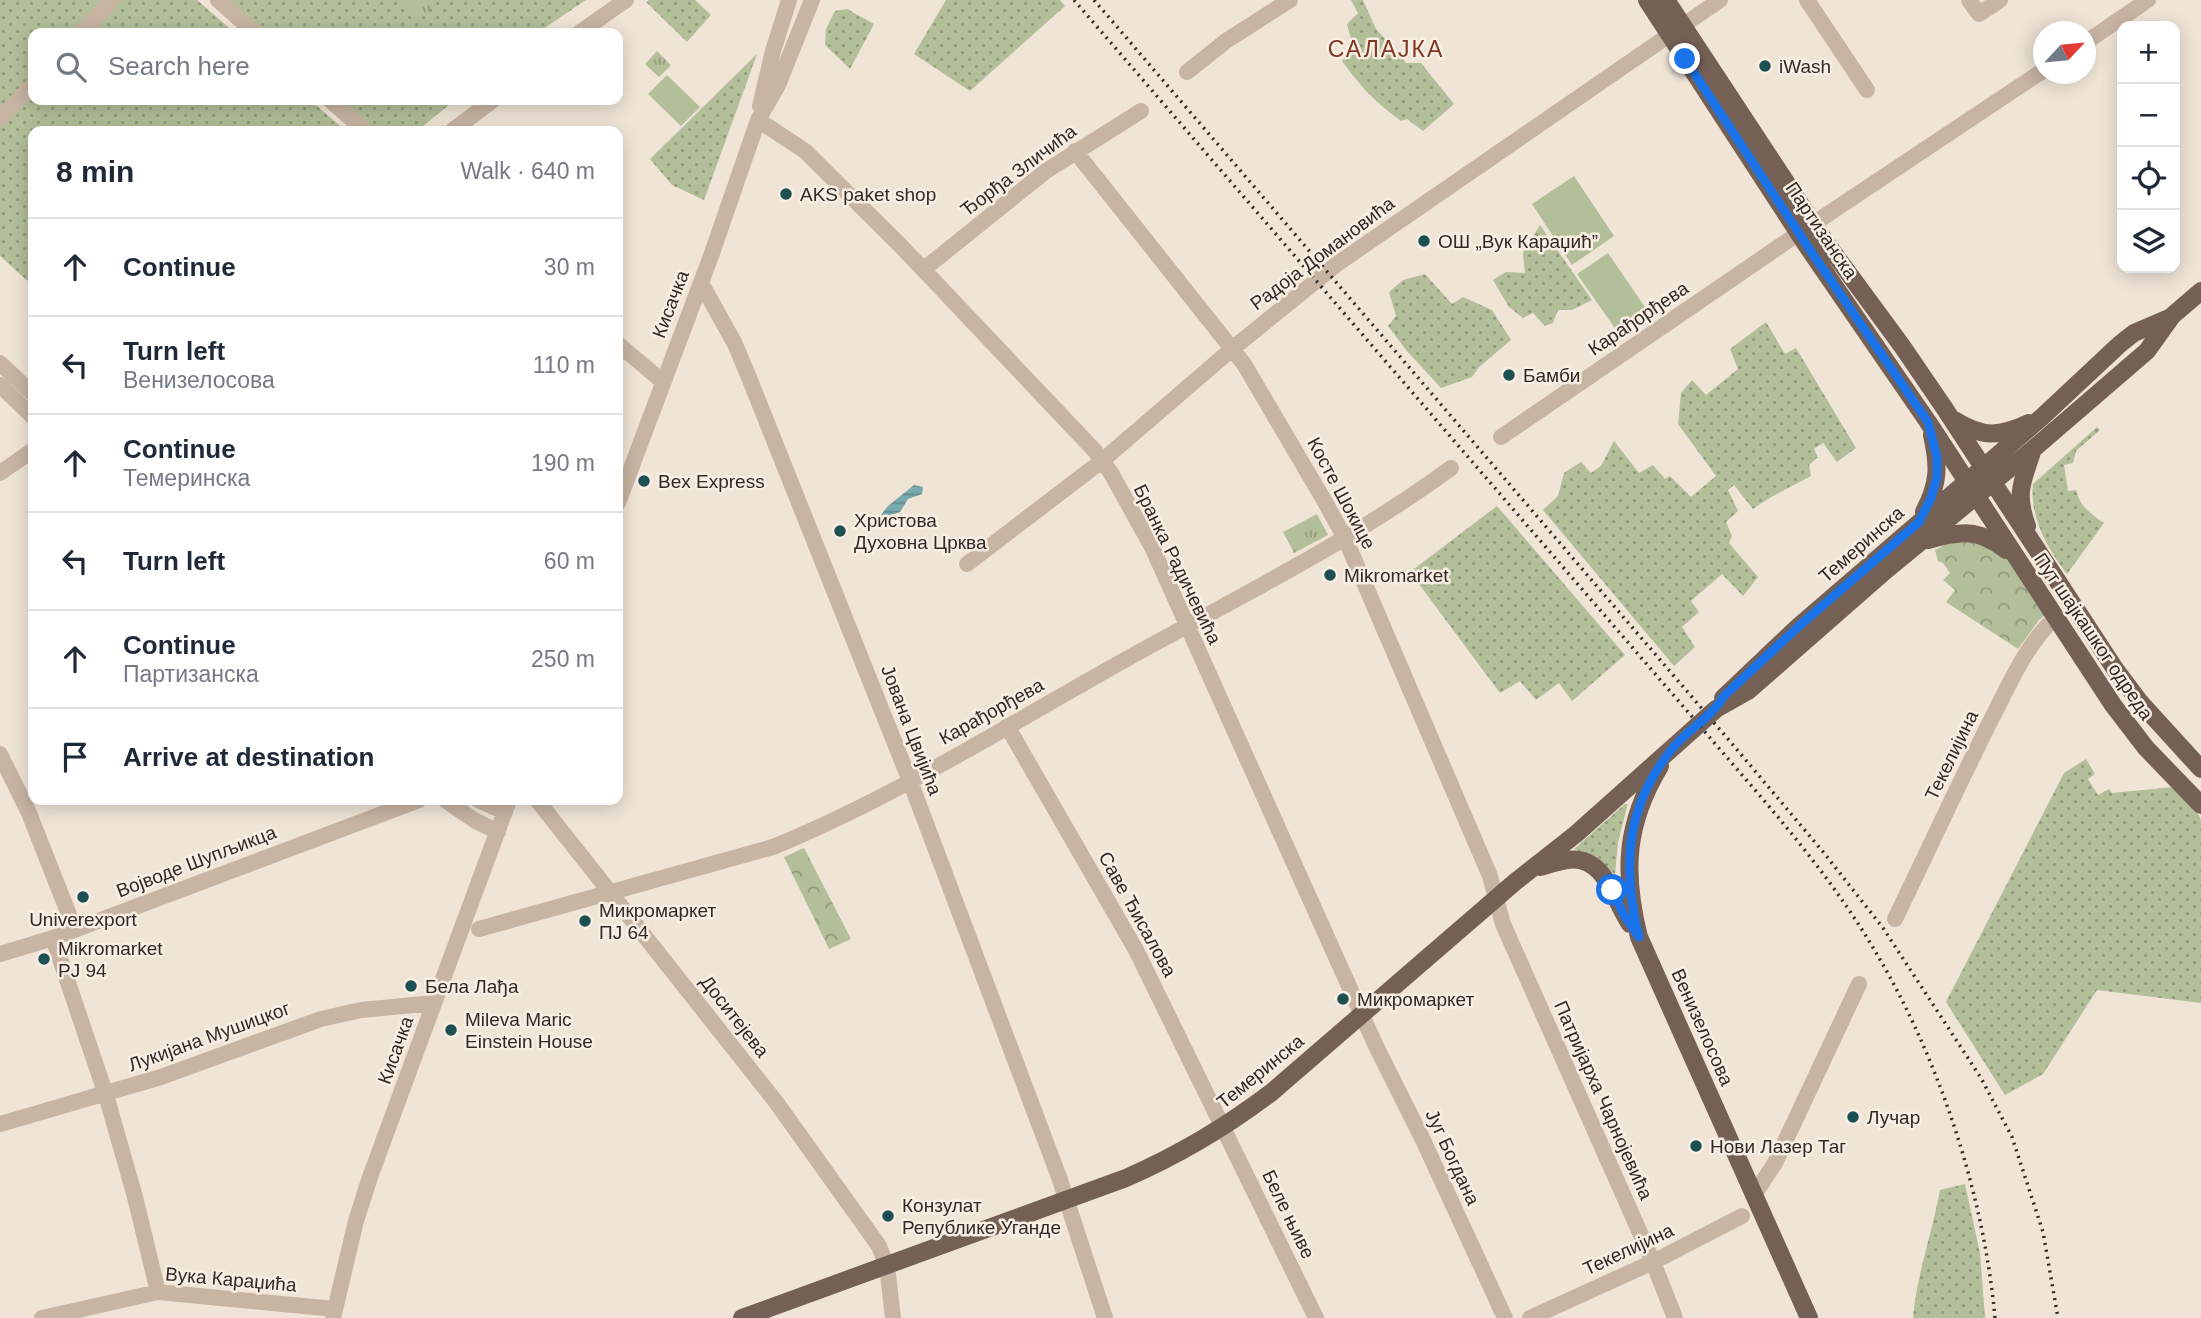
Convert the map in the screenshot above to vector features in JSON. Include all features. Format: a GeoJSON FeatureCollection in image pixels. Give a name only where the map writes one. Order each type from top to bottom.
{"type":"FeatureCollection","features":[{"type":"Feature","properties":{"kind":"main road","name":"Партизанска"},"geometry":{"type":"LineString","coordinates":[[1647,0],[1676,30],[1971,488]]}},
{"type":"Feature","properties":{"kind":"main road","name":"Партизанска"},"geometry":{"type":"LineString","coordinates":[[1666,0],[1676,30]]}},
{"type":"Feature","properties":{"kind":"main road","name":"Партизанска"},"geometry":{"type":"LineString","coordinates":[[1806,228],[1902,346],[1988,476]]}},
{"type":"Feature","properties":{"kind":"main road","name":"Темеринска"},"geometry":{"type":"LineString","coordinates":[[1716,709],[1724,696],[1799,626],[1919,522],[2032,450],[2147,351],[2172,316],[2201,291]]}},
{"type":"Feature","properties":{"kind":"main road","name":"Темеринска"},"geometry":{"type":"LineString","coordinates":[[1988,476],[2042,417],[2134,333],[2172,316]]}},
{"type":"Feature","properties":{"kind":"main road"},"geometry":{"type":"LineString","coordinates":[[1950,418],[1982,434],[2014,429],[2042,417]]}},
{"type":"Feature","properties":{"kind":"main road"},"geometry":{"type":"LineString","coordinates":[[1919,522],[1931,498],[1937,477],[1937,457],[1928,422]]}},
{"type":"Feature","properties":{"kind":"main road"},"geometry":{"type":"LineString","coordinates":[[2032,450],[2020,491],[2034,549]]}},
{"type":"Feature","properties":{"kind":"main road","name":"Пут шајкашког одреда"},"geometry":{"type":"LineString","coordinates":[[1988,476],[2034,549],[2138,701],[2201,769]]}},
{"type":"Feature","properties":{"kind":"main road","name":"Темеринска"},"geometry":{"type":"LineString","coordinates":[[742,1318],[1150,1168],[1224,1127],[1272,1092],[1496,899],[1576,834],[1716,709],[1748,691],[1921,542],[1971,488]]}},
{"type":"Feature","properties":{"kind":"main road","name":"Пут шајкашког одреда"},"geometry":{"type":"LineString","coordinates":[[1971,488],[2126,724],[2200,805]]}},
{"type":"Feature","properties":{"kind":"main road"},"geometry":{"type":"LineString","coordinates":[[1921,542],[1963,532],[1975,532],[2003,547],[2017,559]]}},
{"type":"Feature","properties":{"kind":"main road","name":"Венизелосова"},"geometry":{"type":"LineString","coordinates":[[1672,749],[1638,811],[1629,851],[1629,888],[1639,937],[1809,1318]]}},
{"type":"Feature","properties":{"kind":"main road"},"geometry":{"type":"LineString","coordinates":[[1533,868],[1570,859],[1592,866],[1606,878],[1624,915],[1639,937]]}},
{"type":"Feature","properties":{"kind":"street"},"geometry":{"type":"LineString","coordinates":[[86,28],[112,0]]}},
{"type":"Feature","properties":{"kind":"street"},"geometry":{"type":"LineString","coordinates":[[218,0],[249,28]]}},
{"type":"Feature","properties":{"kind":"street"},"geometry":{"type":"LineString","coordinates":[[586,28],[626,0]]}},
{"type":"Feature","properties":{"kind":"street","name":"Кисачка"},"geometry":{"type":"LineString","coordinates":[[623,489],[701,283],[758,120],[765,82],[789,0]]}},
{"type":"Feature","properties":{"kind":"street","name":"Кисачка"},"geometry":{"type":"LineString","coordinates":[[758,120],[778,85],[812,0]]}},
{"type":"Feature","properties":{"kind":"street"},"geometry":{"type":"LineString","coordinates":[[1187,72],[1226,41],[1290,0]]}},
{"type":"Feature","properties":{"kind":"street","name":"Радоја Домановића"},"geometry":{"type":"LineString","coordinates":[[967,564],[1103,460],[1232,349],[1337,264],[1720,0]]}},
{"type":"Feature","properties":{"kind":"street"},"geometry":{"type":"LineString","coordinates":[[1807,0],[1867,90]]}},
{"type":"Feature","properties":{"kind":"street"},"geometry":{"type":"LineString","coordinates":[[1969,0],[1979,14],[2000,0]]}},
{"type":"Feature","properties":{"kind":"street"},"geometry":{"type":"LineString","coordinates":[[2096,35],[2148,0]]}},
{"type":"Feature","properties":{"kind":"street","name":"Карађорђева"},"geometry":{"type":"LineString","coordinates":[[1501,437],[2033,77]]}},
{"type":"Feature","properties":{"kind":"street"},"geometry":{"type":"LineString","coordinates":[[0,118],[28,90]]}},
{"type":"Feature","properties":{"kind":"street"},"geometry":{"type":"LineString","coordinates":[[336,105],[359,126]]}},
{"type":"Feature","properties":{"kind":"street"},"geometry":{"type":"LineString","coordinates":[[459,126],[486,105]]}},
{"type":"Feature","properties":{"kind":"street","name":"Ђорђа Зличића"},"geometry":{"type":"LineString","coordinates":[[924,269],[1046,171],[1141,111]]}},
{"type":"Feature","properties":{"kind":"street","name":"Бранка Радичевића"},"geometry":{"type":"LineString","coordinates":[[758,120],[805,150],[924,269],[1103,460],[1152,547],[1363,1014]]}},
{"type":"Feature","properties":{"kind":"street","name":"Косте Шокице"},"geometry":{"type":"LineString","coordinates":[[1075,151],[1257,383],[1345,538],[1490,876],[1496,899]]}},
{"type":"Feature","properties":{"kind":"street","name":"Јована Цвијића"},"geometry":{"type":"LineString","coordinates":[[701,283],[735,344],[910,782],[1067,1200],[1104,1318]]}},
{"type":"Feature","properties":{"kind":"street"},"geometry":{"type":"LineString","coordinates":[[623,348],[662,381]]}},
{"type":"Feature","properties":{"kind":"street"},"geometry":{"type":"LineString","coordinates":[[0,363],[28,389]]}},
{"type":"Feature","properties":{"kind":"street"},"geometry":{"type":"LineString","coordinates":[[0,386],[28,411]]}},
{"type":"Feature","properties":{"kind":"street"},"geometry":{"type":"LineString","coordinates":[[0,473],[28,453]]}},
{"type":"Feature","properties":{"kind":"street","name":"Карађорђева"},"geometry":{"type":"LineString","coordinates":[[479,929],[774,847],[816,829],[910,782],[1345,538],[1451,468]]}},
{"type":"Feature","properties":{"kind":"street","name":"Текелијина"},"geometry":{"type":"LineString","coordinates":[[1895,919],[2005,692],[2046,626],[2055,618]]}},
{"type":"Feature","properties":{"kind":"street","name":"Саве Ђисалова"},"geometry":{"type":"LineString","coordinates":[[1007,726],[1136,950],[1224,1127]]}},
{"type":"Feature","properties":{"kind":"street"},"geometry":{"type":"LineString","coordinates":[[0,754],[29,813],[75,930]]}},
{"type":"Feature","properties":{"kind":"street","name":"Војводе Шупљикца"},"geometry":{"type":"LineString","coordinates":[[0,954],[75,930],[401,805]]}},
{"type":"Feature","properties":{"kind":"street"},"geometry":{"type":"LineString","coordinates":[[452,805],[498,832]]}},
{"type":"Feature","properties":{"kind":"street","name":"Доситејева"},"geometry":{"type":"LineString","coordinates":[[541,805],[776,1102],[879,1246],[887,1266]]}},
{"type":"Feature","properties":{"kind":"street","name":"Кисачка"},"geometry":{"type":"LineString","coordinates":[[334,1314],[356,1221],[370,1177],[507,806]]}},
{"type":"Feature","properties":{"kind":"street","name":"Патријарха Чарнојевића"},"geometry":{"type":"LineString","coordinates":[[1496,899],[1503,924],[1653,1262],[1675,1318]]}},
{"type":"Feature","properties":{"kind":"street"},"geometry":{"type":"LineString","coordinates":[[53,938],[106,1095],[158,1292]]}},
{"type":"Feature","properties":{"kind":"street"},"geometry":{"type":"LineString","coordinates":[[1754,1195],[1774,1163],[1859,984]]}},
{"type":"Feature","properties":{"kind":"street","name":"Лукијана Мушицког"},"geometry":{"type":"LineString","coordinates":[[0,1124],[106,1095],[321,1019],[373,1009],[434,1003]]}},
{"type":"Feature","properties":{"kind":"street","name":"Југ Богдана"},"geometry":{"type":"LineString","coordinates":[[1363,1014],[1505,1318]]}},
{"type":"Feature","properties":{"kind":"street","name":"Беле њиве"},"geometry":{"type":"LineString","coordinates":[[1224,1127],[1316,1318]]}},
{"type":"Feature","properties":{"kind":"street","name":"Текелијина"},"geometry":{"type":"LineString","coordinates":[[1530,1318],[1653,1262],[1742,1216]]}},
{"type":"Feature","properties":{"kind":"street"},"geometry":{"type":"LineString","coordinates":[[887,1266],[893,1318]]}},
{"type":"Feature","properties":{"kind":"street","name":"Вука Караџића"},"geometry":{"type":"LineString","coordinates":[[42,1318],[158,1292],[334,1314]]}},
{"type":"Feature","properties":{"kind":"green space"},"geometry":{"type":"Polygon","coordinates":[[[0,0],[197,0],[229,28],[28,28],[28,105],[316,105],[340,126],[28,126],[28,281],[0,256],[0,0]]]}},
{"type":"Feature","properties":{"kind":"green space"},"geometry":{"type":"Polygon","coordinates":[[[229,0],[586,0],[544,28],[260,28],[229,0]]]}},
{"type":"Feature","properties":{"kind":"green space"},"geometry":{"type":"Polygon","coordinates":[[[403,0],[436,0],[437,2],[420,19],[403,0]]]}},
{"type":"Feature","properties":{"kind":"green space"},"geometry":{"type":"Polygon","coordinates":[[[695,0],[711,15],[687,42],[646,2],[695,0]]]}},
{"type":"Feature","properties":{"kind":"green space"},"geometry":{"type":"Polygon","coordinates":[[[946,0],[1060,0],[1065,6],[970,91],[914,54],[946,0]]]}},
{"type":"Feature","properties":{"kind":"green space"},"geometry":{"type":"Polygon","coordinates":[[[1351,0],[1363,0],[1376,29],[1406,63],[1421,63],[1454,104],[1423,131],[1407,119],[1401,121],[1384,108],[1342,61],[1353,47],[1347,24],[1358,13],[1351,0]]]}},
{"type":"Feature","properties":{"kind":"green space"},"geometry":{"type":"Polygon","coordinates":[[[847,9],[874,24],[850,69],[825,45],[826,29],[835,11],[847,9]]]}},
{"type":"Feature","properties":{"kind":"green space"},"geometry":{"type":"Polygon","coordinates":[[[657,51],[671,65],[659,77],[645,64],[657,51]]]}},
{"type":"Feature","properties":{"kind":"green space"},"geometry":{"type":"Polygon","coordinates":[[[757,54],[704,200],[672,185],[650,159],[757,54]]]}},
{"type":"Feature","properties":{"kind":"green space"},"geometry":{"type":"Polygon","coordinates":[[[667,75],[700,107],[681,126],[648,94],[667,75]]]}},
{"type":"Feature","properties":{"kind":"green space"},"geometry":{"type":"Polygon","coordinates":[[[347,105],[449,105],[423,126],[371,126],[347,105]]]}},
{"type":"Feature","properties":{"kind":"green space"},"geometry":{"type":"Polygon","coordinates":[[[1574,176],[1614,236],[1572,265],[1532,204],[1574,176]]]}},
{"type":"Feature","properties":{"kind":"green space"},"geometry":{"type":"Polygon","coordinates":[[[1540,225],[1592,300],[1572,310],[1558,310],[1553,323],[1545,326],[1533,313],[1523,318],[1509,307],[1493,280],[1506,272],[1525,273],[1523,253],[1540,225]]]}},
{"type":"Feature","properties":{"kind":"green space"},"geometry":{"type":"Polygon","coordinates":[[[1608,253],[1649,313],[1619,334],[1577,274],[1608,253]]]}},
{"type":"Feature","properties":{"kind":"green space"},"geometry":{"type":"Polygon","coordinates":[[[1425,274],[1452,304],[1463,297],[1492,310],[1511,340],[1479,367],[1472,377],[1441,388],[1388,326],[1396,316],[1389,292],[1403,280],[1425,274]]]}},
{"type":"Feature","properties":{"kind":"green space"},"geometry":{"type":"Polygon","coordinates":[[[1766,322],[1785,354],[1796,348],[1856,448],[1837,462],[1823,443],[1814,449],[1818,457],[1809,465],[1811,476],[1753,509],[1734,485],[1728,490],[1738,511],[1726,522],[1732,536],[1729,543],[1758,577],[1743,596],[1722,574],[1691,601],[1699,612],[1682,627],[1695,647],[1674,666],[1543,510],[1558,496],[1564,473],[1581,462],[1591,473],[1601,466],[1614,441],[1639,473],[1653,465],[1665,479],[1670,476],[1691,497],[1716,476],[1678,424],[1681,393],[1692,380],[1706,395],[1738,369],[1730,349],[1766,322]]]}},
{"type":"Feature","properties":{"kind":"green space"},"geometry":{"type":"Polygon","coordinates":[[[2097,427],[2100,430],[2076,451],[2073,463],[2064,465],[2068,491],[2076,490],[2083,506],[2104,523],[2067,574],[2041,532],[2034,508],[2033,484],[2097,427]]]}},
{"type":"Feature","properties":{"kind":"green space"},"geometry":{"type":"Polygon","coordinates":[[[1497,506],[1625,655],[1572,701],[1559,683],[1536,700],[1520,681],[1500,693],[1410,572],[1497,506]]]}},
{"type":"Feature","properties":{"kind":"green space"},"geometry":{"type":"Polygon","coordinates":[[[1317,514],[1328,535],[1294,553],[1283,532],[1317,514]]]}},
{"type":"Feature","properties":{"kind":"green space"},"geometry":{"type":"Polygon","coordinates":[[[1974,536],[2011,560],[2049,612],[2039,620],[2018,649],[1946,602],[1955,590],[1943,580],[1950,573],[1943,563],[1938,561],[1935,550],[1960,537],[1974,536]]]}},
{"type":"Feature","properties":{"kind":"green space"},"geometry":{"type":"Polygon","coordinates":[[[2086,759],[2095,774],[2088,779],[2098,795],[2109,789],[2112,793],[2174,787],[2194,806],[2201,820],[2201,1003],[2097,990],[2043,1074],[2005,1095],[1946,1002],[2064,773],[2086,759]]]}},
{"type":"Feature","properties":{"kind":"green space"},"geometry":{"type":"Polygon","coordinates":[[[1628,804],[1618,842],[1615,875],[1599,859],[1574,849],[1628,804]]]}},
{"type":"Feature","properties":{"kind":"green space"},"geometry":{"type":"Polygon","coordinates":[[[804,848],[851,939],[829,949],[784,857],[804,848]]]}},
{"type":"Feature","properties":{"kind":"green space"},"geometry":{"type":"Polygon","coordinates":[[[1965,1184],[1980,1253],[1985,1318],[1913,1318],[1940,1190],[1965,1184]]]}},
{"type":"Feature","properties":{"kind":"water"},"geometry":{"type":"Polygon","coordinates":[[[914,485],[923,487],[922,494],[908,499],[900,512],[882,518],[880,516],[888,506],[914,485]]]}},
{"type":"Feature","properties":{"kind":"railway"},"geometry":{"type":"LineString","coordinates":[[1074,0],[1762,799],[1811,857],[1855,919],[1898,992],[1919,1036],[1955,1128],[1981,1224],[1995,1318]]}},
{"type":"Feature","properties":{"kind":"railway"},"geometry":{"type":"LineString","coordinates":[[1094,0],[1734,746],[1883,928],[1981,1078],[2012,1137],[2043,1232],[2058,1318]]}},
{"type":"Feature","properties":{"kind":"place","name":"iWash"},"geometry":{"type":"Point","coordinates":[1765,66]}},
{"type":"Feature","properties":{"kind":"place","name":"AKS paket shop"},"geometry":{"type":"Point","coordinates":[786,194]}},
{"type":"Feature","properties":{"kind":"place","name":"ОШ „Вук Караџић”"},"geometry":{"type":"Point","coordinates":[1424,241]}},
{"type":"Feature","properties":{"kind":"place","name":"Бамби"},"geometry":{"type":"Point","coordinates":[1509,375]}},
{"type":"Feature","properties":{"kind":"place","name":"Bex Express"},"geometry":{"type":"Point","coordinates":[644,481]}},
{"type":"Feature","properties":{"kind":"place","name":"Христова Духовна Црква"},"geometry":{"type":"Point","coordinates":[840,531]}},
{"type":"Feature","properties":{"kind":"place","name":"Mikromarket"},"geometry":{"type":"Point","coordinates":[1330,575]}},
{"type":"Feature","properties":{"kind":"place","name":"Univerexport"},"geometry":{"type":"Point","coordinates":[83,897]}},
{"type":"Feature","properties":{"kind":"place","name":"Микромаркет ПЈ 64"},"geometry":{"type":"Point","coordinates":[585,921]}},
{"type":"Feature","properties":{"kind":"place","name":"Mikromarket PJ 94"},"geometry":{"type":"Point","coordinates":[44,959]}},
{"type":"Feature","properties":{"kind":"place","name":"Бела Лађа"},"geometry":{"type":"Point","coordinates":[411,986]}},
{"type":"Feature","properties":{"kind":"place","name":"Микромаркет"},"geometry":{"type":"Point","coordinates":[1343,999]}},
{"type":"Feature","properties":{"kind":"place","name":"Mileva Maric Einstein House"},"geometry":{"type":"Point","coordinates":[451,1030]}},
{"type":"Feature","properties":{"kind":"place","name":"Лучар"},"geometry":{"type":"Point","coordinates":[1853,1117]}},
{"type":"Feature","properties":{"kind":"place","name":"Нови Лазер Таг"},"geometry":{"type":"Point","coordinates":[1696,1146]}},
{"type":"Feature","properties":{"kind":"place","name":"Конзулат Републике Уганде"},"geometry":{"type":"Point","coordinates":[888,1216]}},
{"type":"Feature","properties":{"kind":"district","name":"САЛАЈКА"},"geometry":{"type":"Point","coordinates":[1386,49]}},
{"type":"Feature","properties":{"kind":"route"},"geometry":{"type":"LineString","coordinates":[[1612,890],[1639,937],[1629,888],[1629,851],[1638,811],[1660,767],[1672,749],[1716,709],[1724,696],[1799,626],[1919,522],[1936,486],[1937,477],[1937,457],[1928,422],[1810,250],[1685,59]]}}]}
